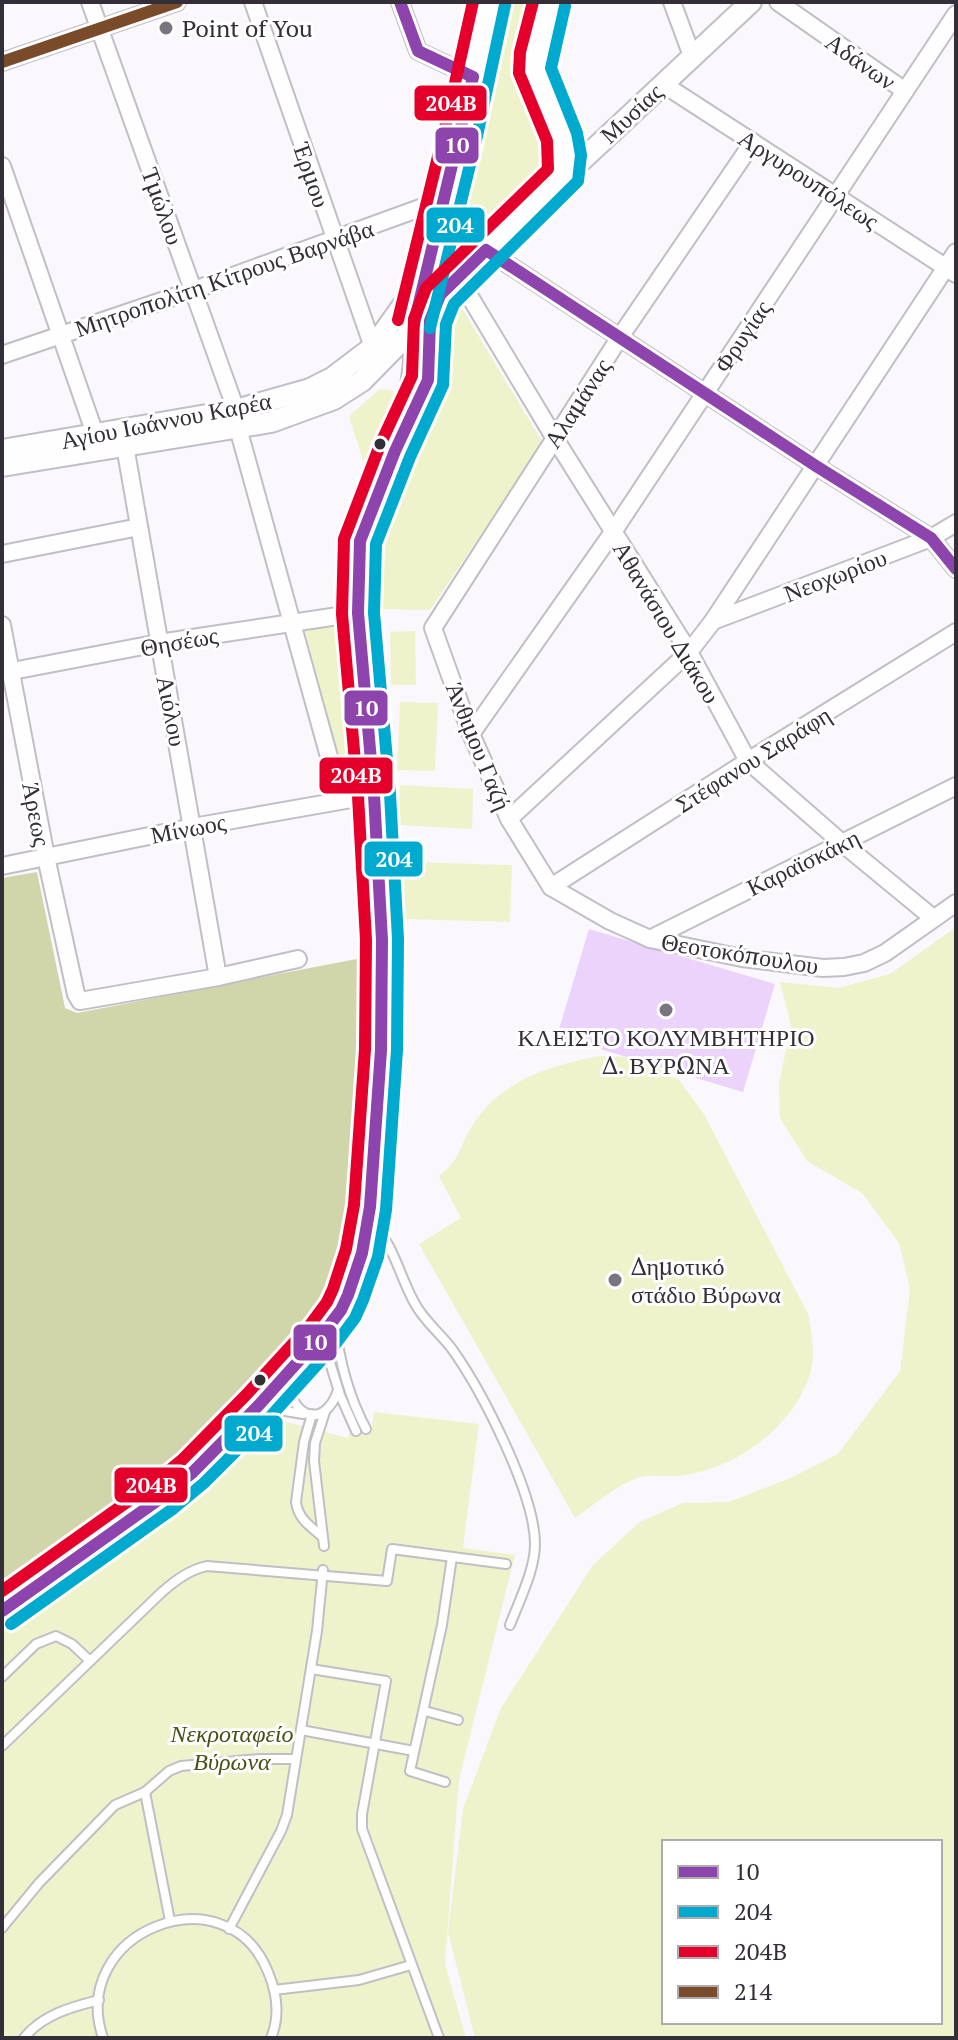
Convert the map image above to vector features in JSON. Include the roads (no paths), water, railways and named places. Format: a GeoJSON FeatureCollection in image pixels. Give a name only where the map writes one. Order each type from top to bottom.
{"type":"FeatureCollection","features":[{"type":"Feature","properties":{"kind":"street","name":"Τμώλου"},"geometry":{"type":"LineString","coordinates":[[90,2],[237,419],[341,800]]}},
{"type":"Feature","properties":{"kind":"street"},"geometry":{"type":"LineString","coordinates":[[2,62],[177,2]]}},
{"type":"Feature","properties":{"kind":"street","name":"Έρμου"},"geometry":{"type":"LineString","coordinates":[[253,2],[373,347]]}},
{"type":"Feature","properties":{"kind":"street"},"geometry":{"type":"LineString","coordinates":[[400,2],[418,51],[473,77]]}},
{"type":"Feature","properties":{"kind":"street"},"geometry":{"type":"LineString","coordinates":[[407,422],[414,363],[413,329],[489,2]]}},
{"type":"Feature","properties":{"kind":"street"},"geometry":{"type":"LineString","coordinates":[[550,2],[536,55],[535,71],[562,137],[565,155],[563,176]]}},
{"type":"Feature","properties":{"kind":"street"},"geometry":{"type":"LineString","coordinates":[[672,2],[692,56]]}},
{"type":"Feature","properties":{"kind":"street","name":"Μυσίας"},"geometry":{"type":"LineString","coordinates":[[413,329],[458,277],[751,2]]}},
{"type":"Feature","properties":{"kind":"street","name":"Αδάνων"},"geometry":{"type":"LineString","coordinates":[[778,2],[905,91]]}},
{"type":"Feature","properties":{"kind":"street","name":"Φρυγίας"},"geometry":{"type":"LineString","coordinates":[[471,734],[613,532],[956,14]]}},
{"type":"Feature","properties":{"kind":"street","name":"Αργυρουπόλεως"},"geometry":{"type":"LineString","coordinates":[[663,84],[951,270]]}},
{"type":"Feature","properties":{"kind":"street","name":"Αλαμάνας"},"geometry":{"type":"LineString","coordinates":[[433,628],[554,437],[753,142]]}},
{"type":"Feature","properties":{"kind":"street"},"geometry":{"type":"LineString","coordinates":[[2,166],[95,434]]}},
{"type":"Feature","properties":{"kind":"street"},"geometry":{"type":"LineString","coordinates":[[445,199],[451,217],[461,230],[486,250],[931,538],[956,569]]}},
{"type":"Feature","properties":{"kind":"street","name":"Μητροπολίτη Κίτρους Βαρνάβα"},"geometry":{"type":"LineString","coordinates":[[2,355],[194,290],[445,199]]}},
{"type":"Feature","properties":{"kind":"street"},"geometry":{"type":"LineString","coordinates":[[509,819],[689,652],[951,270],[956,252]]}},
{"type":"Feature","properties":{"kind":"street","name":"Αγίου Ιωάννου Καρέα"},"geometry":{"type":"LineString","coordinates":[[2,466],[125,446],[237,419],[275,400],[321,384],[373,347],[424,276]]}},
{"type":"Feature","properties":{"kind":"street","name":"Αθανάσιου Διάκου"},"geometry":{"type":"LineString","coordinates":[[458,277],[689,652],[748,761],[933,918]]}},
{"type":"Feature","properties":{"kind":"street"},"geometry":{"type":"LineString","coordinates":[[2,1611],[165,1495],[220,1446],[328,1327],[348,1295],[362,1253],[368,1218],[381,1050],[382,940],[374,795],[358,613],[360,541],[407,422],[428,380],[430,321],[440,295]]}},
{"type":"Feature","properties":{"kind":"street","name":"Αγίου Ιωάννου Καρέα"},"geometry":{"type":"LineString","coordinates":[[2,450],[95,434],[237,419],[271,422],[302,413],[334,399],[362,381],[413,329]]}},
{"type":"Feature","properties":{"kind":"street"},"geometry":{"type":"LineString","coordinates":[[362,381],[380,372],[392,373],[399,376],[409,395]]}},
{"type":"Feature","properties":{"kind":"street","name":"Αιόλου"},"geometry":{"type":"LineString","coordinates":[[125,446],[218,977]]}},
{"type":"Feature","properties":{"kind":"street","name":"Νεοχωρίου"},"geometry":{"type":"LineString","coordinates":[[713,621],[931,538],[954,522]]}},
{"type":"Feature","properties":{"kind":"street"},"geometry":{"type":"LineString","coordinates":[[2,554],[139,527]]}},
{"type":"Feature","properties":{"kind":"street","name":"Θησέως"},"geometry":{"type":"LineString","coordinates":[[6,672],[159,643],[358,613]]}},
{"type":"Feature","properties":{"kind":"street","name":"Άρεως"},"geometry":{"type":"LineString","coordinates":[[2,625],[6,672],[80,1001],[218,977]]}},
{"type":"Feature","properties":{"kind":"street","name":"Άνθιμου Γαζή"},"geometry":{"type":"LineString","coordinates":[[433,628],[471,734],[509,819],[551,887],[610,921],[650,939]]}},
{"type":"Feature","properties":{"kind":"street"},"geometry":{"type":"LineString","coordinates":[[951,635],[956,652]]}},
{"type":"Feature","properties":{"kind":"street","name":"Στέφανου Σαράφη"},"geometry":{"type":"LineString","coordinates":[[551,887],[951,635]]}},
{"type":"Feature","properties":{"kind":"street","name":"Καραϊσκάκη"},"geometry":{"type":"LineString","coordinates":[[650,939],[956,786]]}},
{"type":"Feature","properties":{"kind":"street","name":"Μίνωος"},"geometry":{"type":"LineString","coordinates":[[2,866],[193,827],[374,795]]}},
{"type":"Feature","properties":{"kind":"street","name":"Θεοτοκόπουλου"},"geometry":{"type":"LineString","coordinates":[[650,939],[742,958],[823,968],[844,967],[864,963],[885,953],[956,903]]}},
{"type":"Feature","properties":{"kind":"street"},"geometry":{"type":"LineString","coordinates":[[218,977],[298,959]]}},
{"type":"Feature","properties":{"kind":"lane"},"geometry":{"type":"LineString","coordinates":[[368,1218],[382,1232],[414,1303],[453,1351],[486,1405],[517,1475],[532,1519],[536,1546],[510,1625]]}},
{"type":"Feature","properties":{"kind":"lane"},"geometry":{"type":"LineString","coordinates":[[328,1327],[337,1344],[361,1430],[338,1389],[328,1327]]}},
{"type":"Feature","properties":{"kind":"lane"},"geometry":{"type":"LineString","coordinates":[[283,1378],[300,1409],[310,1414]]}},
{"type":"Feature","properties":{"kind":"lane"},"geometry":{"type":"LineString","coordinates":[[310,1414],[297,1512],[324,1542],[314,1461],[315,1443],[325,1412],[335,1400],[338,1389]]}},
{"type":"Feature","properties":{"kind":"lane"},"geometry":{"type":"LineString","coordinates":[[258,1406],[310,1414],[325,1412]]}},
{"type":"Feature","properties":{"kind":"lane"},"geometry":{"type":"LineString","coordinates":[[2,1746],[162,1592],[198,1568],[323,1573],[387,1581],[392,1549],[506,1564]]}},
{"type":"Feature","properties":{"kind":"lane"},"geometry":{"type":"LineString","coordinates":[[445,1782],[410,1771],[425,1711],[452,1557]]}},
{"type":"Feature","properties":{"kind":"lane"},"geometry":{"type":"LineString","coordinates":[[229,1929],[287,1815],[323,1573]]}},
{"type":"Feature","properties":{"kind":"lane"},"geometry":{"type":"LineString","coordinates":[[2,1677],[36,1644],[56,1636],[72,1644],[90,1661]]}},
{"type":"Feature","properties":{"kind":"lane"},"geometry":{"type":"LineString","coordinates":[[311,1669],[386,1681],[362,1829],[439,2038]]}},
{"type":"Feature","properties":{"kind":"lane"},"geometry":{"type":"LineString","coordinates":[[425,1711],[458,1720]]}},
{"type":"Feature","properties":{"kind":"lane"},"geometry":{"type":"LineString","coordinates":[[301,1730],[414,1751]]}},
{"type":"Feature","properties":{"kind":"lane"},"geometry":{"type":"LineString","coordinates":[[2,1928],[39,1883],[115,1805],[145,1792],[169,1771],[181,1766],[296,1759]]}},
{"type":"Feature","properties":{"kind":"lane"},"geometry":{"type":"LineString","coordinates":[[145,1792],[170,1921]]}},
{"type":"Feature","properties":{"kind":"lane"},"geometry":{"type":"LineString","coordinates":[[103,2038],[98,2018],[99,2000],[108,1967],[117,1953],[145,1930],[170,1921],[196,1919],[229,1929],[243,1938],[266,1965],[274,1990],[276,2016],[271,2038]]}},
{"type":"Feature","properties":{"kind":"lane"},"geometry":{"type":"LineString","coordinates":[[274,1990],[359,1980],[411,1965]]}},
{"type":"Feature","properties":{"kind":"lane"},"geometry":{"type":"LineString","coordinates":[[24,2038],[37,2023],[52,2015],[99,2000]]}},
{"type":"Feature","properties":{"kind":"place","name":"Point of You"},"geometry":{"type":"Point","coordinates":[166,28]}},
{"type":"Feature","properties":{"kind":"place","name":"ΚΛΕΙΣΤΟ ΚΟΛΥΜΒΗΤΗΡΙΟ Δ. ΒΥΡΩΝΑ"},"geometry":{"type":"Point","coordinates":[666,1010]}},
{"type":"Feature","properties":{"kind":"place","name":"Δημοτικό στάδιο Βύρωνα"},"geometry":{"type":"Point","coordinates":[615,1280]}},
{"type":"Feature","properties":{"kind":"park label","name":"Νεκροταφείο Βύρωνα"},"geometry":{"type":"Point","coordinates":[232,1747]}}]}
